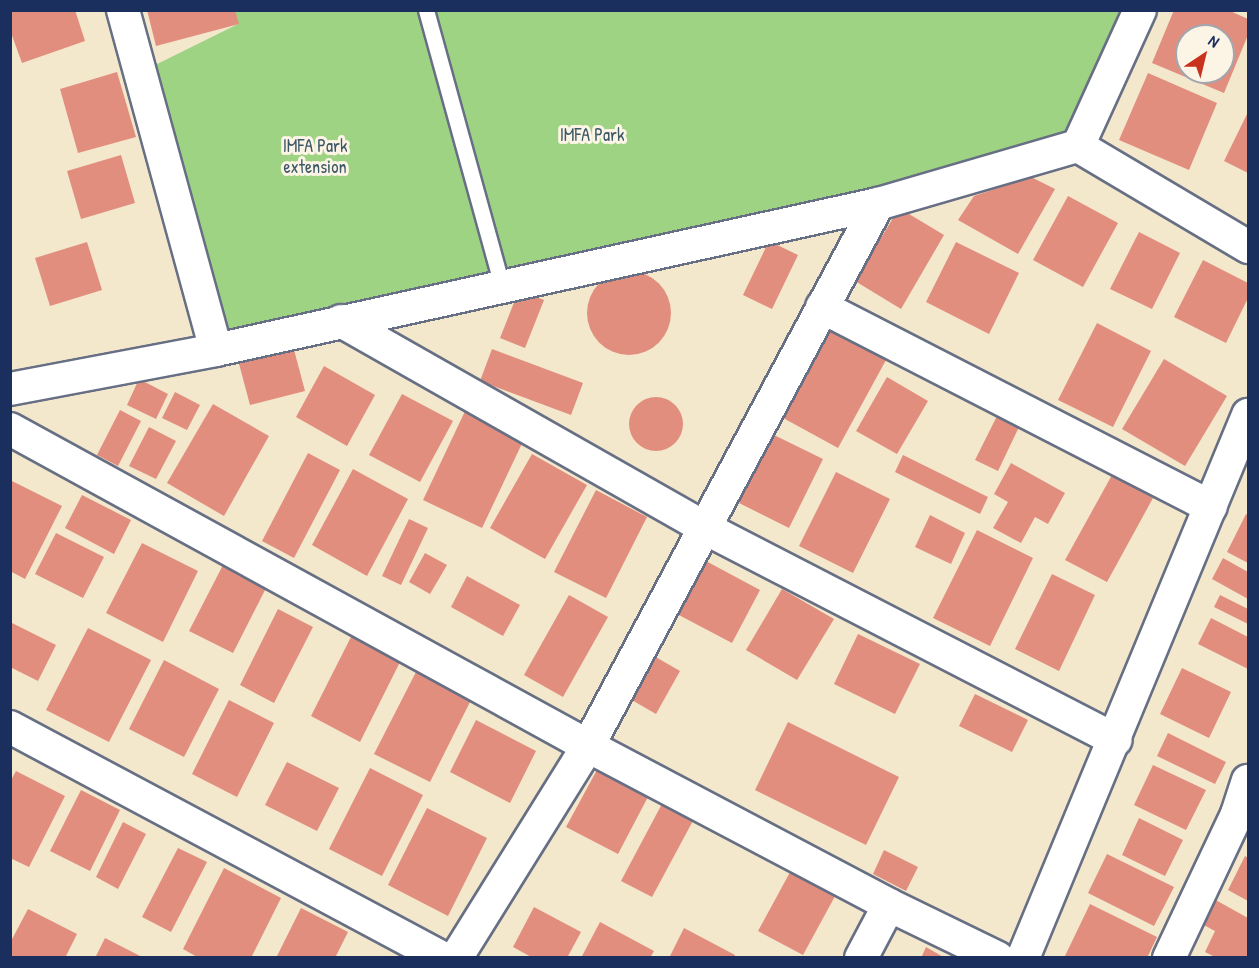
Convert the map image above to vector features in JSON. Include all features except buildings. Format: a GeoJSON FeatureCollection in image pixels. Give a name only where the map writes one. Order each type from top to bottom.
{"type":"FeatureCollection","features":[{"type":"Feature","properties":{"kind":"street"},"geometry":{"type":"LineString","coordinates":[[123,10],[216,350]]}},
{"type":"Feature","properties":{"kind":"street"},"geometry":{"type":"LineString","coordinates":[[1078,146],[1140,10]]}},
{"type":"Feature","properties":{"kind":"street"},"geometry":{"type":"LineString","coordinates":[[10,389],[216,350],[502,285],[878,204],[1078,146],[1248,247]]}},
{"type":"Feature","properties":{"kind":"street"},"geometry":{"type":"LineString","coordinates":[[456,957],[588,746],[878,204]]}},
{"type":"Feature","properties":{"kind":"street"},"geometry":{"type":"LineString","coordinates":[[822,308],[1211,507]]}},
{"type":"Feature","properties":{"kind":"street"},"geometry":{"type":"LineString","coordinates":[[341,321],[705,528],[1115,740]]}},
{"type":"Feature","properties":{"kind":"street"},"geometry":{"type":"LineString","coordinates":[[1023,957],[1248,415]]}},
{"type":"Feature","properties":{"kind":"street"},"geometry":{"type":"LineString","coordinates":[[10,429],[588,746],[890,904],[998,957]]}},
{"type":"Feature","properties":{"kind":"street"},"geometry":{"type":"LineString","coordinates":[[10,727],[442,957]]}},
{"type":"Feature","properties":{"kind":"street"},"geometry":{"type":"LineString","coordinates":[[1169,957],[1237,814],[1248,781]]}},
{"type":"Feature","properties":{"kind":"street"},"geometry":{"type":"LineString","coordinates":[[861,957],[890,904]]}},
{"type":"Feature","properties":{"kind":"lane"},"geometry":{"type":"LineString","coordinates":[[426,10],[502,285]]}},
{"type":"Feature","properties":{"kind":"green space"},"geometry":{"type":"Polygon","coordinates":[[[235,11],[1140,11],[1078,146],[216,350],[139,73],[238,24],[235,11]]]}},
{"type":"Feature","properties":{"kind":"park label","name":"IMFA Park"},"geometry":{"type":"Point","coordinates":[592,135]}},
{"type":"Feature","properties":{"kind":"park label","name":"IMFA Park extension"},"geometry":{"type":"Point","coordinates":[315,157]}}]}
